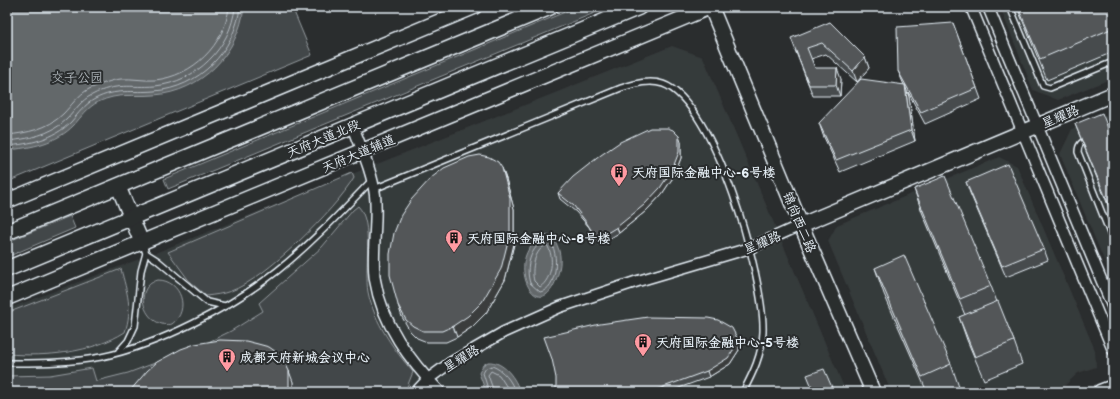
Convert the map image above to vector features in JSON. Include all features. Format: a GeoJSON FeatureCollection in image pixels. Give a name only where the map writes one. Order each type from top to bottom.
{"type":"FeatureCollection","features":[{"type":"Feature","properties":{"kind":"main road"},"geometry":{"type":"LineString","coordinates":[[7,232],[550,7]]}},
{"type":"Feature","properties":{"kind":"main road","name":"天府大道北段"},"geometry":{"type":"LineString","coordinates":[[7,269],[639,7]]}},
{"type":"Feature","properties":{"kind":"street"},"geometry":{"type":"LineString","coordinates":[[7,201],[474,7]]}},
{"type":"Feature","properties":{"kind":"street","name":"天府大道辅道"},"geometry":{"type":"LineString","coordinates":[[7,298],[144,248],[362,151],[710,7]]}},
{"type":"Feature","properties":{"kind":"street","name":"锦尚西二路"},"geometry":{"type":"LineString","coordinates":[[710,7],[873,392]]}},
{"type":"Feature","properties":{"kind":"street"},"geometry":{"type":"LineString","coordinates":[[971,7],[1113,350]]}},
{"type":"Feature","properties":{"kind":"street"},"geometry":{"type":"LineString","coordinates":[[988,7],[1113,308]]}},
{"type":"Feature","properties":{"kind":"street","name":"星耀路"},"geometry":{"type":"LineString","coordinates":[[416,392],[428,379],[450,363],[504,332],[560,307],[638,281],[750,248],[801,225],[1113,94]]}},
{"type":"Feature","properties":{"kind":"street"},"geometry":{"type":"LineString","coordinates":[[353,126],[372,185],[374,280],[383,312],[403,348],[440,392]]}},
{"type":"Feature","properties":{"kind":"street"},"geometry":{"type":"LineString","coordinates":[[118,186],[144,248]]}},
{"type":"Feature","properties":{"kind":"street"},"geometry":{"type":"LineString","coordinates":[[1100,392],[1113,387]]}},
{"type":"Feature","properties":{"kind":"lane"},"geometry":{"type":"LineString","coordinates":[[1010,7],[1043,86],[1050,88],[1113,62]]}},
{"type":"Feature","properties":{"kind":"lane"},"geometry":{"type":"LineString","coordinates":[[7,363],[64,362],[102,357],[174,332],[225,306],[276,272],[372,185],[622,88],[650,82],[663,84],[677,92],[689,106],[706,133],[738,205],[750,248],[762,308],[763,332],[760,355],[743,392]]}},
{"type":"Feature","properties":{"kind":"lane"},"geometry":{"type":"LineString","coordinates":[[1113,129],[1082,142],[1078,147],[1078,152],[1111,236],[1111,259],[1113,264]]}},
{"type":"Feature","properties":{"kind":"lane"},"geometry":{"type":"LineString","coordinates":[[144,248],[207,302],[225,306]]}},
{"type":"Feature","properties":{"kind":"lane"},"geometry":{"type":"LineString","coordinates":[[118,352],[128,341],[135,326],[144,248]]}},
{"type":"Feature","properties":{"kind":"shaded area"},"geometry":{"type":"Polygon","coordinates":[[[1000,7],[1113,7],[1113,78],[1058,100],[1033,90],[1000,7]]]}},
{"type":"Feature","properties":{"kind":"shaded area"},"geometry":{"type":"Polygon","coordinates":[[[672,46],[703,57],[846,392],[7,392],[7,309],[150,255],[672,46]]]}},
{"type":"Feature","properties":{"kind":"shaded area"},"geometry":{"type":"Polygon","coordinates":[[[1113,112],[1113,282],[1060,154],[1072,129],[1113,112]]]}},
{"type":"Feature","properties":{"kind":"shaded area"},"geometry":{"type":"Polygon","coordinates":[[[999,157],[1017,166],[1095,350],[1096,367],[1078,373],[1058,392],[891,392],[828,241],[837,225],[999,157]]]}},
{"type":"Feature","properties":{"kind":"green space","name":"交子公园"},"geometry":{"type":"Polygon","coordinates":[[[7,7],[292,7],[312,55],[7,182],[7,7]]]}},
{"type":"Feature","properties":{"kind":"green space"},"geometry":{"type":"Polygon","coordinates":[[[577,7],[609,7],[168,189],[164,179],[577,7]]]}},
{"type":"Feature","properties":{"kind":"green space"},"geometry":{"type":"Polygon","coordinates":[[[352,173],[354,178],[345,191],[332,207],[298,242],[262,273],[231,291],[206,296],[190,282],[168,252],[352,173]]]}},
{"type":"Feature","properties":{"kind":"green space"},"geometry":{"type":"Polygon","coordinates":[[[358,206],[363,213],[366,223],[368,247],[367,283],[371,303],[386,335],[413,372],[405,392],[294,392],[293,382],[286,367],[196,348],[231,331],[263,311],[259,303],[322,247],[358,206]]]}},
{"type":"Feature","properties":{"kind":"green space"},"geometry":{"type":"Polygon","coordinates":[[[70,216],[75,228],[7,257],[7,242],[70,216]]]}},
{"type":"Feature","properties":{"kind":"green space"},"geometry":{"type":"Polygon","coordinates":[[[121,269],[129,308],[125,332],[98,345],[68,352],[37,355],[7,354],[7,313],[121,269]]]}},
{"type":"Feature","properties":{"kind":"green space"},"geometry":{"type":"Polygon","coordinates":[[[158,280],[166,281],[173,285],[178,290],[181,297],[181,311],[178,318],[172,324],[163,324],[155,321],[149,315],[145,307],[143,299],[145,291],[149,284],[158,280]]]}},
{"type":"Feature","properties":{"kind":"green space"},"geometry":{"type":"Polygon","coordinates":[[[163,360],[142,392],[7,392],[7,376],[50,375],[92,368],[96,381],[128,373],[163,360]]]}},
{"type":"Feature","properties":{"kind":"water","name":"交子公园"},"geometry":{"type":"Polygon","coordinates":[[[7,7],[244,7],[241,24],[226,54],[215,67],[202,78],[171,92],[154,95],[120,96],[106,99],[91,107],[74,125],[60,136],[43,144],[7,150],[7,7]]]}},
{"type":"Feature","properties":{"kind":"water"},"geometry":{"type":"Polygon","coordinates":[[[546,235],[552,237],[555,241],[559,250],[560,264],[558,274],[550,291],[542,296],[534,293],[527,284],[524,272],[525,258],[532,245],[546,235]]]}},
{"type":"Feature","properties":{"kind":"water"},"geometry":{"type":"Polygon","coordinates":[[[488,362],[494,362],[504,368],[516,382],[520,392],[486,392],[479,373],[483,365],[488,362]]]}},
{"type":"Feature","properties":{"kind":"building"},"geometry":{"type":"Polygon","coordinates":[[[1018,7],[1075,7],[1076,10],[1083,7],[1113,7],[1113,28],[1040,59],[1018,7]]]}},
{"type":"Feature","properties":{"kind":"building"},"geometry":{"type":"Polygon","coordinates":[[[830,22],[865,57],[853,71],[822,43],[807,48],[815,68],[837,68],[836,85],[809,85],[791,38],[830,22]]]}},
{"type":"Feature","properties":{"kind":"building"},"geometry":{"type":"Polygon","coordinates":[[[953,23],[977,88],[921,112],[898,71],[897,27],[953,23]]]}},
{"type":"Feature","properties":{"kind":"building"},"geometry":{"type":"Polygon","coordinates":[[[861,79],[905,85],[911,130],[836,160],[819,123],[861,79]]]}},
{"type":"Feature","properties":{"kind":"building"},"geometry":{"type":"Polygon","coordinates":[[[1102,113],[1113,141],[1113,204],[1109,205],[1075,124],[1102,113]]]}},
{"type":"Feature","properties":{"kind":"building","name":"天府国际金融中心-6号楼"},"geometry":{"type":"Polygon","coordinates":[[[650,128],[668,128],[673,130],[679,136],[679,152],[672,170],[660,188],[644,205],[617,227],[597,239],[574,206],[558,193],[573,177],[601,155],[620,142],[650,128]]]}},
{"type":"Feature","properties":{"kind":"building","name":"天府国际金融中心-8号楼"},"geometry":{"type":"Polygon","coordinates":[[[480,155],[489,157],[498,162],[502,168],[510,198],[510,233],[501,269],[482,302],[468,316],[442,331],[423,331],[413,326],[406,320],[398,305],[390,275],[390,254],[394,233],[401,215],[411,200],[431,178],[444,168],[469,157],[480,155]]]}},
{"type":"Feature","properties":{"kind":"building"},"geometry":{"type":"Polygon","coordinates":[[[1008,164],[1044,249],[1002,266],[966,182],[1008,164]]]}},
{"type":"Feature","properties":{"kind":"building"},"geometry":{"type":"Polygon","coordinates":[[[945,176],[991,286],[960,299],[914,189],[945,176]]]}},
{"type":"Feature","properties":{"kind":"building"},"geometry":{"type":"Polygon","coordinates":[[[904,255],[951,364],[922,377],[875,268],[904,255]]]}},
{"type":"Feature","properties":{"kind":"building"},"geometry":{"type":"Polygon","coordinates":[[[998,301],[1014,341],[975,357],[959,317],[998,301]]]}},
{"type":"Feature","properties":{"kind":"building","name":"天府国际金融中心-5号楼"},"geometry":{"type":"Polygon","coordinates":[[[648,317],[708,318],[718,320],[732,328],[737,338],[737,344],[728,358],[707,371],[650,392],[556,392],[556,378],[552,359],[544,337],[600,324],[648,317]]]}},
{"type":"Feature","properties":{"kind":"building","name":"成都天府新城会议中心"},"geometry":{"type":"Polygon","coordinates":[[[220,340],[246,341],[258,344],[269,347],[282,356],[289,371],[289,387],[287,392],[129,392],[157,362],[181,349],[195,344],[220,340]]]}},
{"type":"Feature","properties":{"kind":"building"},"geometry":{"type":"Polygon","coordinates":[[[824,369],[834,392],[814,392],[807,375],[824,369]]]}},
{"type":"Feature","properties":{"kind":"place","name":"天府国际金融中心-6号楼"},"geometry":{"type":"Point","coordinates":[619,187]}},
{"type":"Feature","properties":{"kind":"place","name":"天府国际金融中心-8号楼"},"geometry":{"type":"Point","coordinates":[454,253]}},
{"type":"Feature","properties":{"kind":"place","name":"天府国际金融中心-5号楼"},"geometry":{"type":"Point","coordinates":[643,357]}},
{"type":"Feature","properties":{"kind":"place","name":"成都天府新城会议中心"},"geometry":{"type":"Point","coordinates":[227,372]}}]}
